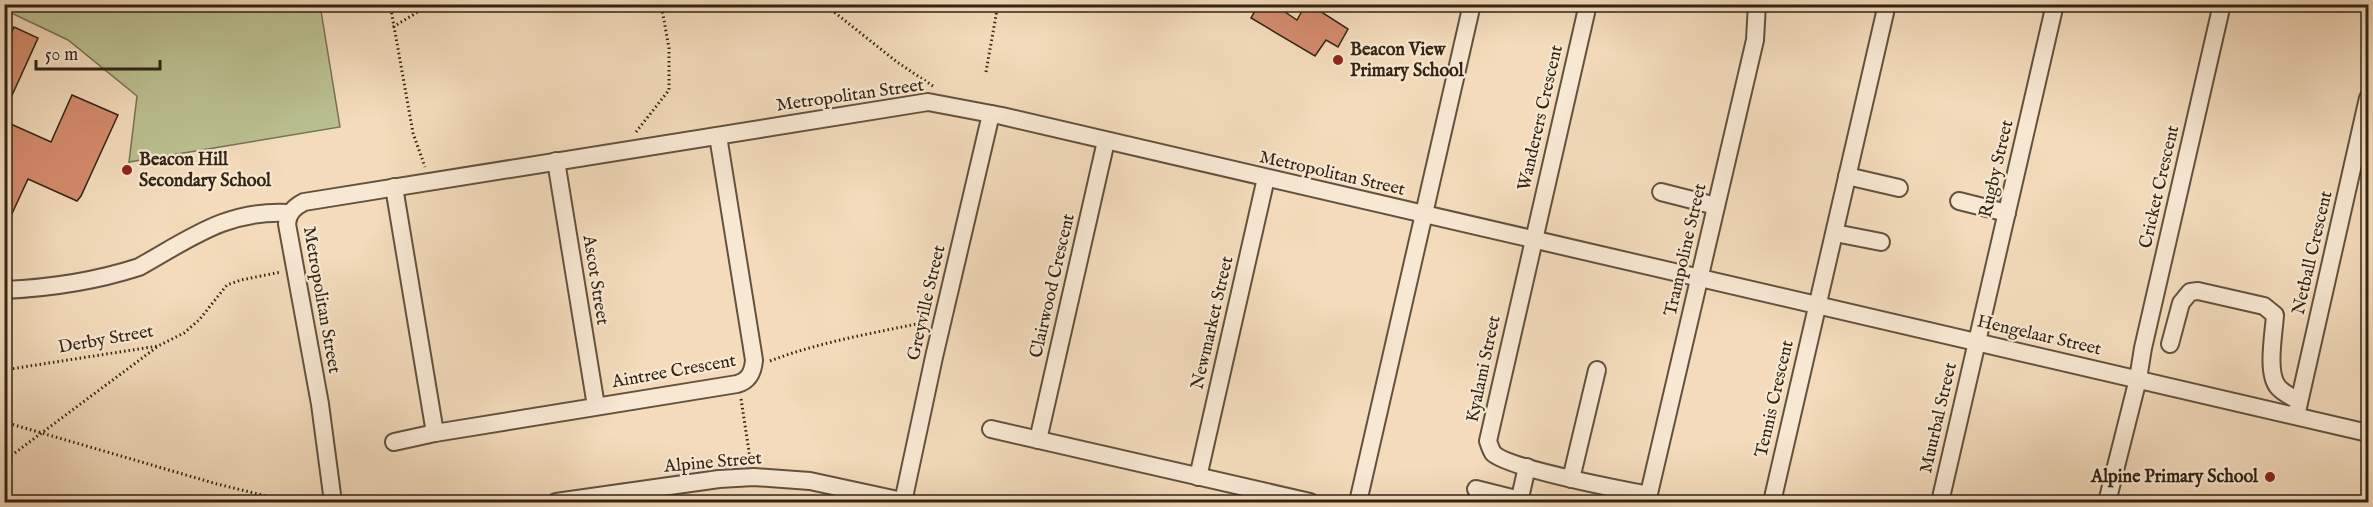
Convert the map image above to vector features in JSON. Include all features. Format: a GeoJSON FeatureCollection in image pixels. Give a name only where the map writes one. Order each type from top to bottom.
{"type":"FeatureCollection","features":[{"type":"Feature","properties":{"kind":"street"},"geometry":{"type":"LineString","coordinates":[[1358,502],[1472,4]]}},
{"type":"Feature","properties":{"kind":"street","name":"Wanderers Crescent"},"geometry":{"type":"LineString","coordinates":[[1532,240],[1588,4]]}},
{"type":"Feature","properties":{"kind":"street","name":"Trampoline Street"},"geometry":{"type":"LineString","coordinates":[[1648,499],[1755,40],[1757,4]]}},
{"type":"Feature","properties":{"kind":"street"},"geometry":{"type":"LineString","coordinates":[[1818,305],[1887,4]]}},
{"type":"Feature","properties":{"kind":"street","name":"Rugby Street"},"geometry":{"type":"LineString","coordinates":[[1977,342],[2055,4]]}},
{"type":"Feature","properties":{"kind":"street","name":"Cricket Crescent"},"geometry":{"type":"LineString","coordinates":[[2138,380],[2143,348],[2222,4]]}},
{"type":"Feature","properties":{"kind":"street","name":"Netball Crescent"},"geometry":{"type":"LineString","coordinates":[[2297,409],[2368,98]]}},
{"type":"Feature","properties":{"kind":"street","name":"Metropolitan Street"},"geometry":{"type":"LineString","coordinates":[[333,502],[320,404],[287,224],[290,213],[304,202],[394,187],[928,102],[992,114],[1700,277]]}},
{"type":"Feature","properties":{"kind":"street","name":"Greyville Street"},"geometry":{"type":"LineString","coordinates":[[905,502],[934,357],[992,114]]}},
{"type":"Feature","properties":{"kind":"street","name":"Aintree Crescent"},"geometry":{"type":"LineString","coordinates":[[394,442],[435,433],[737,384],[747,379],[752,372],[754,360],[718,136]]}},
{"type":"Feature","properties":{"kind":"street","name":"Clairwood Crescent"},"geometry":{"type":"LineString","coordinates":[[1038,440],[1106,141]]}},
{"type":"Feature","properties":{"kind":"street","name":"Ascot Street"},"geometry":{"type":"LineString","coordinates":[[556,161],[596,406]]}},
{"type":"Feature","properties":{"kind":"street"},"geometry":{"type":"LineString","coordinates":[[1847,176],[1899,188]]}},
{"type":"Feature","properties":{"kind":"street","name":"Newmarket Street"},"geometry":{"type":"LineString","coordinates":[[1198,477],[1266,178]]}},
{"type":"Feature","properties":{"kind":"street"},"geometry":{"type":"LineString","coordinates":[[394,187],[435,433]]}},
{"type":"Feature","properties":{"kind":"street"},"geometry":{"type":"LineString","coordinates":[[1661,192],[1716,206]]}},
{"type":"Feature","properties":{"kind":"street"},"geometry":{"type":"LineString","coordinates":[[1959,201],[2007,213]]}},
{"type":"Feature","properties":{"kind":"street"},"geometry":{"type":"LineString","coordinates":[[4,290],[72,283],[128,270],[139,267],[203,229],[231,218],[256,213],[290,213]]}},
{"type":"Feature","properties":{"kind":"street"},"geometry":{"type":"LineString","coordinates":[[1834,232],[1881,242]]}},
{"type":"Feature","properties":{"kind":"street","name":"Kyalami Street"},"geometry":{"type":"LineString","coordinates":[[1532,240],[1488,441],[1493,453],[1506,461],[1648,499]]}},
{"type":"Feature","properties":{"kind":"street","name":"Hengelaar Street"},"geometry":{"type":"LineString","coordinates":[[1700,277],[2138,380],[2297,409],[2368,433]]}},
{"type":"Feature","properties":{"kind":"street"},"geometry":{"type":"LineString","coordinates":[[2170,344],[2181,303],[2190,292],[2198,291],[2264,306],[2275,315],[2272,371],[2274,381],[2297,409]]}},
{"type":"Feature","properties":{"kind":"street","name":"Tennis Crescent"},"geometry":{"type":"LineString","coordinates":[[1772,502],[1818,305]]}},
{"type":"Feature","properties":{"kind":"street","name":"Muurbal Street"},"geometry":{"type":"LineString","coordinates":[[1940,502],[1977,342]]}},
{"type":"Feature","properties":{"kind":"street"},"geometry":{"type":"LineString","coordinates":[[1571,478],[1597,370]]}},
{"type":"Feature","properties":{"kind":"street"},"geometry":{"type":"LineString","coordinates":[[2107,502],[2138,380]]}},
{"type":"Feature","properties":{"kind":"street"},"geometry":{"type":"LineString","coordinates":[[991,429],[1310,502]]}},
{"type":"Feature","properties":{"kind":"street"},"geometry":{"type":"LineString","coordinates":[[1476,489],[1520,501],[1527,467]]}},
{"type":"Feature","properties":{"kind":"street","name":"Alpine Street"},"geometry":{"type":"LineString","coordinates":[[556,502],[719,479],[754,477],[810,481],[905,502]]}},
{"type":"Feature","properties":{"kind":"path"},"geometry":{"type":"LineString","coordinates":[[390,4],[413,133],[430,182]]}},
{"type":"Feature","properties":{"kind":"path"},"geometry":{"type":"LineString","coordinates":[[393,27],[431,4]]}},
{"type":"Feature","properties":{"kind":"path"},"geometry":{"type":"LineString","coordinates":[[622,150],[669,90],[669,48],[660,4]]}},
{"type":"Feature","properties":{"kind":"path"},"geometry":{"type":"LineString","coordinates":[[825,4],[897,62],[940,90]]}},
{"type":"Feature","properties":{"kind":"path"},"geometry":{"type":"LineString","coordinates":[[986,72],[998,4]]}},
{"type":"Feature","properties":{"kind":"path","name":"Derby Street"},"geometry":{"type":"LineString","coordinates":[[4,370],[158,346],[184,333],[199,320],[227,285],[241,279],[295,270]]}},
{"type":"Feature","properties":{"kind":"path"},"geometry":{"type":"LineString","coordinates":[[762,364],[796,352],[931,321]]}},
{"type":"Feature","properties":{"kind":"path"},"geometry":{"type":"LineString","coordinates":[[4,461],[158,346]]}},
{"type":"Feature","properties":{"kind":"path"},"geometry":{"type":"LineString","coordinates":[[739,392],[750,458]]}},
{"type":"Feature","properties":{"kind":"path"},"geometry":{"type":"LineString","coordinates":[[4,422],[205,481],[291,502]]}},
{"type":"Feature","properties":{"kind":"path"},"geometry":{"type":"LineString","coordinates":[[714,502],[719,497]]}},
{"type":"Feature","properties":{"kind":"green space"},"geometry":{"type":"Polygon","coordinates":[[[4,5],[320,5],[340,127],[129,162],[137,96],[68,40],[5,10],[4,5]]]}},
{"type":"Feature","properties":{"kind":"building"},"geometry":{"type":"Polygon","coordinates":[[[1259,4],[1273,4],[1297,20],[1306,4],[1309,4],[1348,29],[1338,47],[1326,40],[1315,56],[1251,18],[1259,4]]]}},
{"type":"Feature","properties":{"kind":"building"},"geometry":{"type":"Polygon","coordinates":[[[14,27],[38,38],[4,113],[4,49],[14,27]]]}},
{"type":"Feature","properties":{"kind":"building"},"geometry":{"type":"Polygon","coordinates":[[[72,95],[118,115],[81,196],[77,201],[28,179],[4,231],[4,121],[51,142],[72,95]]]}},
{"type":"Feature","properties":{"kind":"place","name":"Beacon View Primary School"},"geometry":{"type":"Point","coordinates":[1338,60]}},
{"type":"Feature","properties":{"kind":"place","name":"Beacon Hill Secondary School"},"geometry":{"type":"Point","coordinates":[127,170]}},
{"type":"Feature","properties":{"kind":"place","name":"Alpine Primary School"},"geometry":{"type":"Point","coordinates":[2270,477]}}]}
